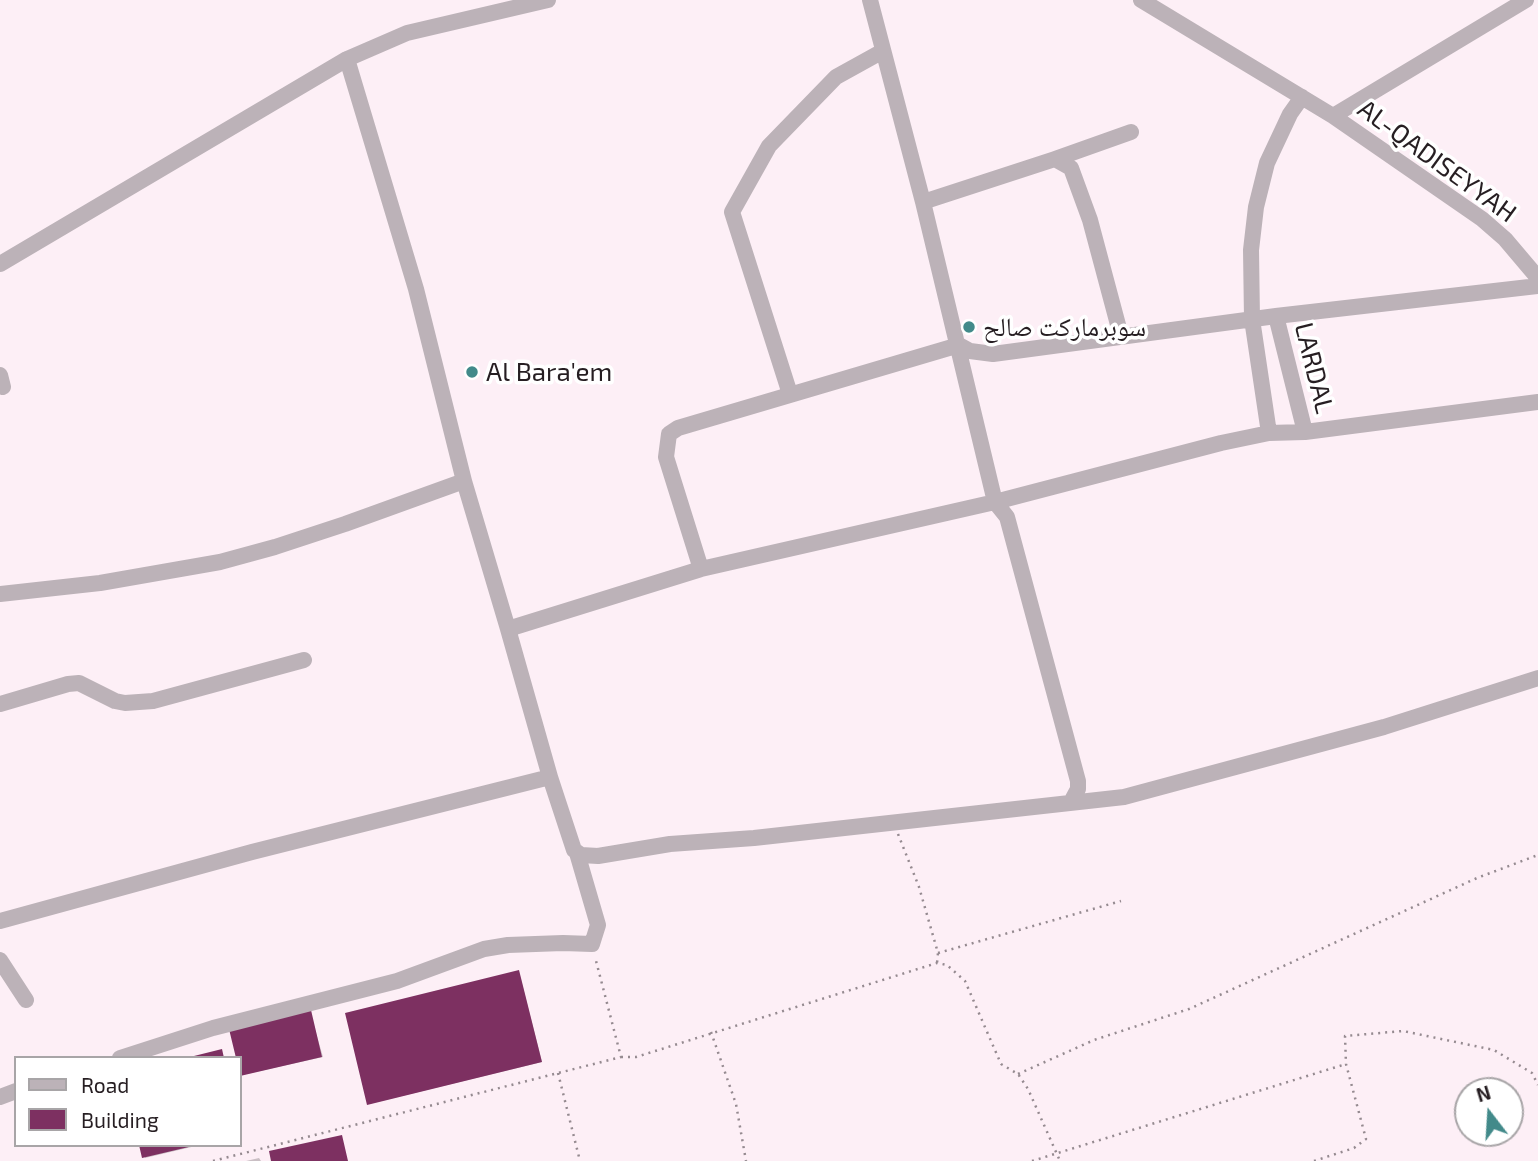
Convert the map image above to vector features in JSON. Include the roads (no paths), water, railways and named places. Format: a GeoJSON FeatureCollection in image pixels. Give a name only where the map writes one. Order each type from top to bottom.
{"type":"FeatureCollection","features":[{"type":"Feature","properties":{"kind":"street"},"geometry":{"type":"LineString","coordinates":[[0,264],[347,59],[407,33],[548,0]]}},
{"type":"Feature","properties":{"kind":"street"},"geometry":{"type":"LineString","coordinates":[[870,0],[959,345],[995,502],[1007,517],[1078,781],[1078,789],[1071,802]]}},
{"type":"Feature","properties":{"kind":"street","name":"AL-QADISEYYAH"},"geometry":{"type":"LineString","coordinates":[[1142,0],[1333,116],[1482,219],[1513,248],[1538,278]]}},
{"type":"Feature","properties":{"kind":"street"},"geometry":{"type":"LineString","coordinates":[[1333,116],[1526,0]]}},
{"type":"Feature","properties":{"kind":"street"},"geometry":{"type":"LineString","coordinates":[[790,394],[732,212],[769,146],[836,77],[883,51]]}},
{"type":"Feature","properties":{"kind":"street"},"geometry":{"type":"LineString","coordinates":[[126,1056],[213,1028],[397,981],[484,949],[508,945],[592,944],[598,925],[577,853],[550,777],[464,481],[413,277],[347,59]]}},
{"type":"Feature","properties":{"kind":"street"},"geometry":{"type":"LineString","coordinates":[[1269,433],[1252,319],[1251,250],[1256,207],[1267,163],[1290,114],[1302,97]]}},
{"type":"Feature","properties":{"kind":"street"},"geometry":{"type":"LineString","coordinates":[[923,202],[1131,132]]}},
{"type":"Feature","properties":{"kind":"street"},"geometry":{"type":"LineString","coordinates":[[1055,159],[1071,168],[1075,175],[1121,336]]}},
{"type":"Feature","properties":{"kind":"street"},"geometry":{"type":"LineString","coordinates":[[1499,290],[1516,280],[1518,273],[1513,248]]}},
{"type":"Feature","properties":{"kind":"street"},"geometry":{"type":"LineString","coordinates":[[701,569],[666,457],[669,434],[678,428],[959,345],[980,354],[993,354],[1276,316],[1538,286]]}},
{"type":"Feature","properties":{"kind":"street","name":"LARDAL"},"geometry":{"type":"LineString","coordinates":[[1276,316],[1305,432]]}},
{"type":"Feature","properties":{"kind":"street"},"geometry":{"type":"LineString","coordinates":[[508,629],[701,569],[995,502],[1269,433],[1305,432],[1538,402]]}},
{"type":"Feature","properties":{"kind":"street"},"geometry":{"type":"LineString","coordinates":[[0,594],[100,583],[220,562],[298,539],[464,481]]}},
{"type":"Feature","properties":{"kind":"street"},"geometry":{"type":"LineString","coordinates":[[0,704],[79,683],[115,701],[153,701],[304,660]]}},
{"type":"Feature","properties":{"kind":"street"},"geometry":{"type":"LineString","coordinates":[[577,853],[598,856],[670,844],[754,838],[1124,797],[1346,738],[1538,678]]}},
{"type":"Feature","properties":{"kind":"street"},"geometry":{"type":"LineString","coordinates":[[0,921],[175,872],[550,777]]}},
{"type":"Feature","properties":{"kind":"street"},"geometry":{"type":"LineString","coordinates":[[1078,781],[1089,793],[1101,799]]}},
{"type":"Feature","properties":{"kind":"street"},"geometry":{"type":"LineString","coordinates":[[0,960],[26,1000]]}},
{"type":"Feature","properties":{"kind":"place","name":"سوبرماركت صالح"},"geometry":{"type":"Point","coordinates":[969,327]}},
{"type":"Feature","properties":{"kind":"place","name":"Al Bara'em"},"geometry":{"type":"Point","coordinates":[472,372]}}]}
